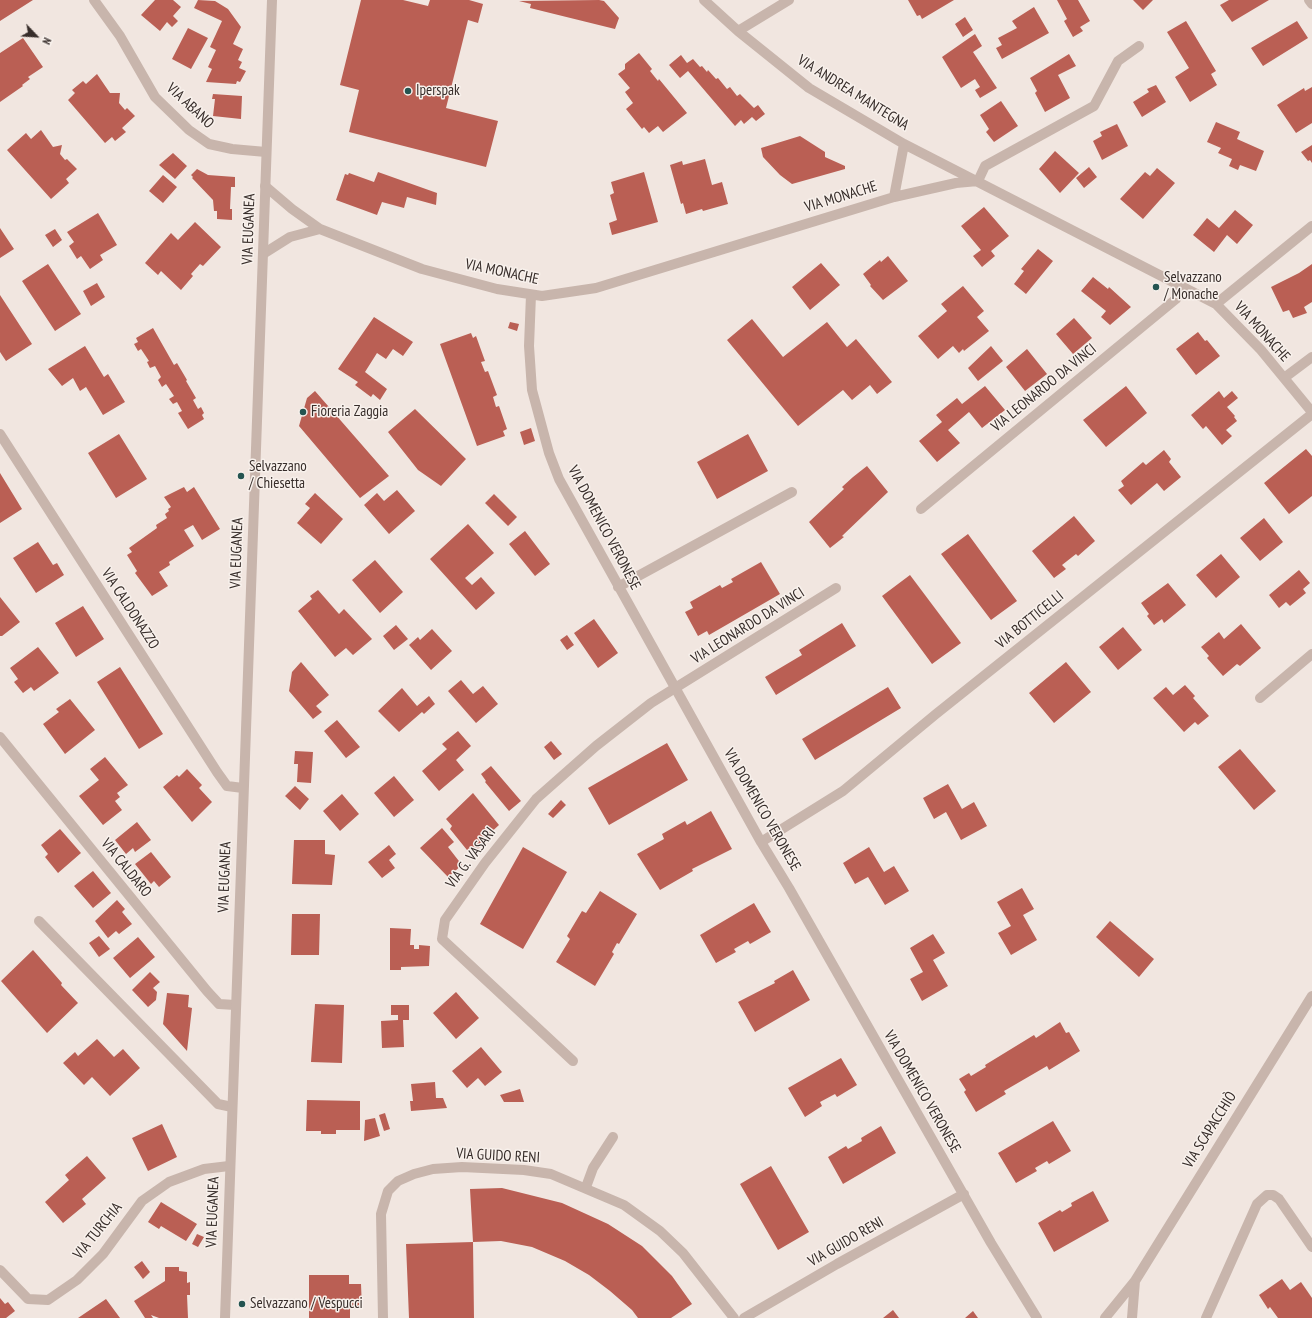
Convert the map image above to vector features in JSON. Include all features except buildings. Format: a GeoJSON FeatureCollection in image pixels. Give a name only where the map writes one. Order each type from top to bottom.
{"type":"FeatureCollection","features":[{"type":"Feature","properties":{"kind":"street","name":"VIA ABANO"},"geometry":{"type":"LineString","coordinates":[[94,0],[120,36],[155,97],[189,130],[209,144],[232,150],[266,152]]}},
{"type":"Feature","properties":{"kind":"street","name":"VIA EUGANEA"},"geometry":{"type":"LineString","coordinates":[[225,1318],[229,1166],[272,0]]}},
{"type":"Feature","properties":{"kind":"street","name":"VIA ANDREA MANTEGNA"},"geometry":{"type":"LineString","coordinates":[[704,0],[738,31],[809,88],[904,144],[978,181]]}},
{"type":"Feature","properties":{"kind":"street"},"geometry":{"type":"LineString","coordinates":[[738,31],[789,0]]}},
{"type":"Feature","properties":{"kind":"street"},"geometry":{"type":"LineString","coordinates":[[1310,0],[1312,4]]}},
{"type":"Feature","properties":{"kind":"street"},"geometry":{"type":"LineString","coordinates":[[978,181],[985,166],[1094,106],[1118,61],[1138,46]]}},
{"type":"Feature","properties":{"kind":"street"},"geometry":{"type":"LineString","coordinates":[[894,197],[904,144]]}},
{"type":"Feature","properties":{"kind":"street","name":"VIA MONACHE"},"geometry":{"type":"LineString","coordinates":[[266,186],[292,209],[320,229],[422,269],[497,289],[542,296],[596,288],[894,197],[956,183],[978,181],[1216,304],[1261,350],[1312,413]]}},
{"type":"Feature","properties":{"kind":"street"},"geometry":{"type":"LineString","coordinates":[[1216,304],[1312,226]]}},
{"type":"Feature","properties":{"kind":"street"},"geometry":{"type":"LineString","coordinates":[[263,254],[290,237],[320,229]]}},
{"type":"Feature","properties":{"kind":"street","name":"VIA LEONARDO DA VINCI"},"geometry":{"type":"LineString","coordinates":[[921,509],[1176,299],[1182,287]]}},
{"type":"Feature","properties":{"kind":"street","name":"VIA DOMENICO VERONESE"},"geometry":{"type":"LineString","coordinates":[[531,295],[528,346],[532,390],[549,453],[559,479],[761,842],[1037,1318]]}},
{"type":"Feature","properties":{"kind":"street"},"geometry":{"type":"LineString","coordinates":[[1284,378],[1312,357]]}},
{"type":"Feature","properties":{"kind":"street","name":"VIA BOTTICELLI"},"geometry":{"type":"LineString","coordinates":[[761,842],[843,791],[942,709],[1312,413]]}},
{"type":"Feature","properties":{"kind":"street","name":"VIA CALDONAZZO"},"geometry":{"type":"LineString","coordinates":[[0,434],[217,772],[227,786],[243,788]]}},
{"type":"Feature","properties":{"kind":"street"},"geometry":{"type":"LineString","coordinates":[[618,587],[792,492]]}},
{"type":"Feature","properties":{"kind":"street","name":"VIA LEONARDO DA VINCI"},"geometry":{"type":"LineString","coordinates":[[675,688],[836,588]]}},
{"type":"Feature","properties":{"kind":"street"},"geometry":{"type":"LineString","coordinates":[[1260,698],[1312,654]]}},
{"type":"Feature","properties":{"kind":"street","name":"VIA G. VASARI"},"geometry":{"type":"LineString","coordinates":[[573,1061],[442,939],[445,920],[485,863],[536,799],[596,746],[651,703],[675,688]]}},
{"type":"Feature","properties":{"kind":"street","name":"VIA CALDARO"},"geometry":{"type":"LineString","coordinates":[[0,737],[207,991],[219,1004],[235,1005]]}},
{"type":"Feature","properties":{"kind":"street"},"geometry":{"type":"LineString","coordinates":[[39,921],[218,1104],[232,1107]]}},
{"type":"Feature","properties":{"kind":"street","name":"VIA SCAPACCHIÒ"},"geometry":{"type":"LineString","coordinates":[[1105,1318],[1136,1281],[1312,996]]}},
{"type":"Feature","properties":{"kind":"street"},"geometry":{"type":"LineString","coordinates":[[586,1187],[593,1168],[613,1137]]}},
{"type":"Feature","properties":{"kind":"street","name":"VIA TURCHIA"},"geometry":{"type":"LineString","coordinates":[[0,1270],[28,1299],[48,1300],[77,1280],[103,1254],[142,1201],[170,1182],[204,1169],[229,1166]]}},
{"type":"Feature","properties":{"kind":"street","name":"VIA GUIDO RENI"},"geometry":{"type":"LineString","coordinates":[[383,1318],[381,1214],[388,1191],[398,1181],[414,1174],[433,1169],[462,1166],[524,1170],[551,1174],[586,1187],[630,1208],[660,1231],[683,1253],[734,1318]]}},
{"type":"Feature","properties":{"kind":"street","name":"VIA GUIDO RENI"},"geometry":{"type":"LineString","coordinates":[[744,1318],[837,1264],[964,1194]]}},
{"type":"Feature","properties":{"kind":"street"},"geometry":{"type":"LineString","coordinates":[[1206,1318],[1257,1204],[1266,1195],[1273,1195],[1279,1199],[1312,1248]]}},
{"type":"Feature","properties":{"kind":"street","name":"VIA SCAPACCHIÒ"},"geometry":{"type":"LineString","coordinates":[[1132,1318],[1136,1281]]}},
{"type":"Feature","properties":{"kind":"place","name":"Iperspak"},"geometry":{"type":"Point","coordinates":[408,91]}},
{"type":"Feature","properties":{"kind":"place","name":"Selvazzano / Monache"},"geometry":{"type":"Point","coordinates":[1156,287]}},
{"type":"Feature","properties":{"kind":"place","name":"Fioreria Zaggia"},"geometry":{"type":"Point","coordinates":[303,412]}},
{"type":"Feature","properties":{"kind":"place","name":"Selvazzano / Chiesetta"},"geometry":{"type":"Point","coordinates":[241,476]}},
{"type":"Feature","properties":{"kind":"place","name":"Selvazzano / Vespucci"},"geometry":{"type":"Point","coordinates":[242,1304]}}]}
